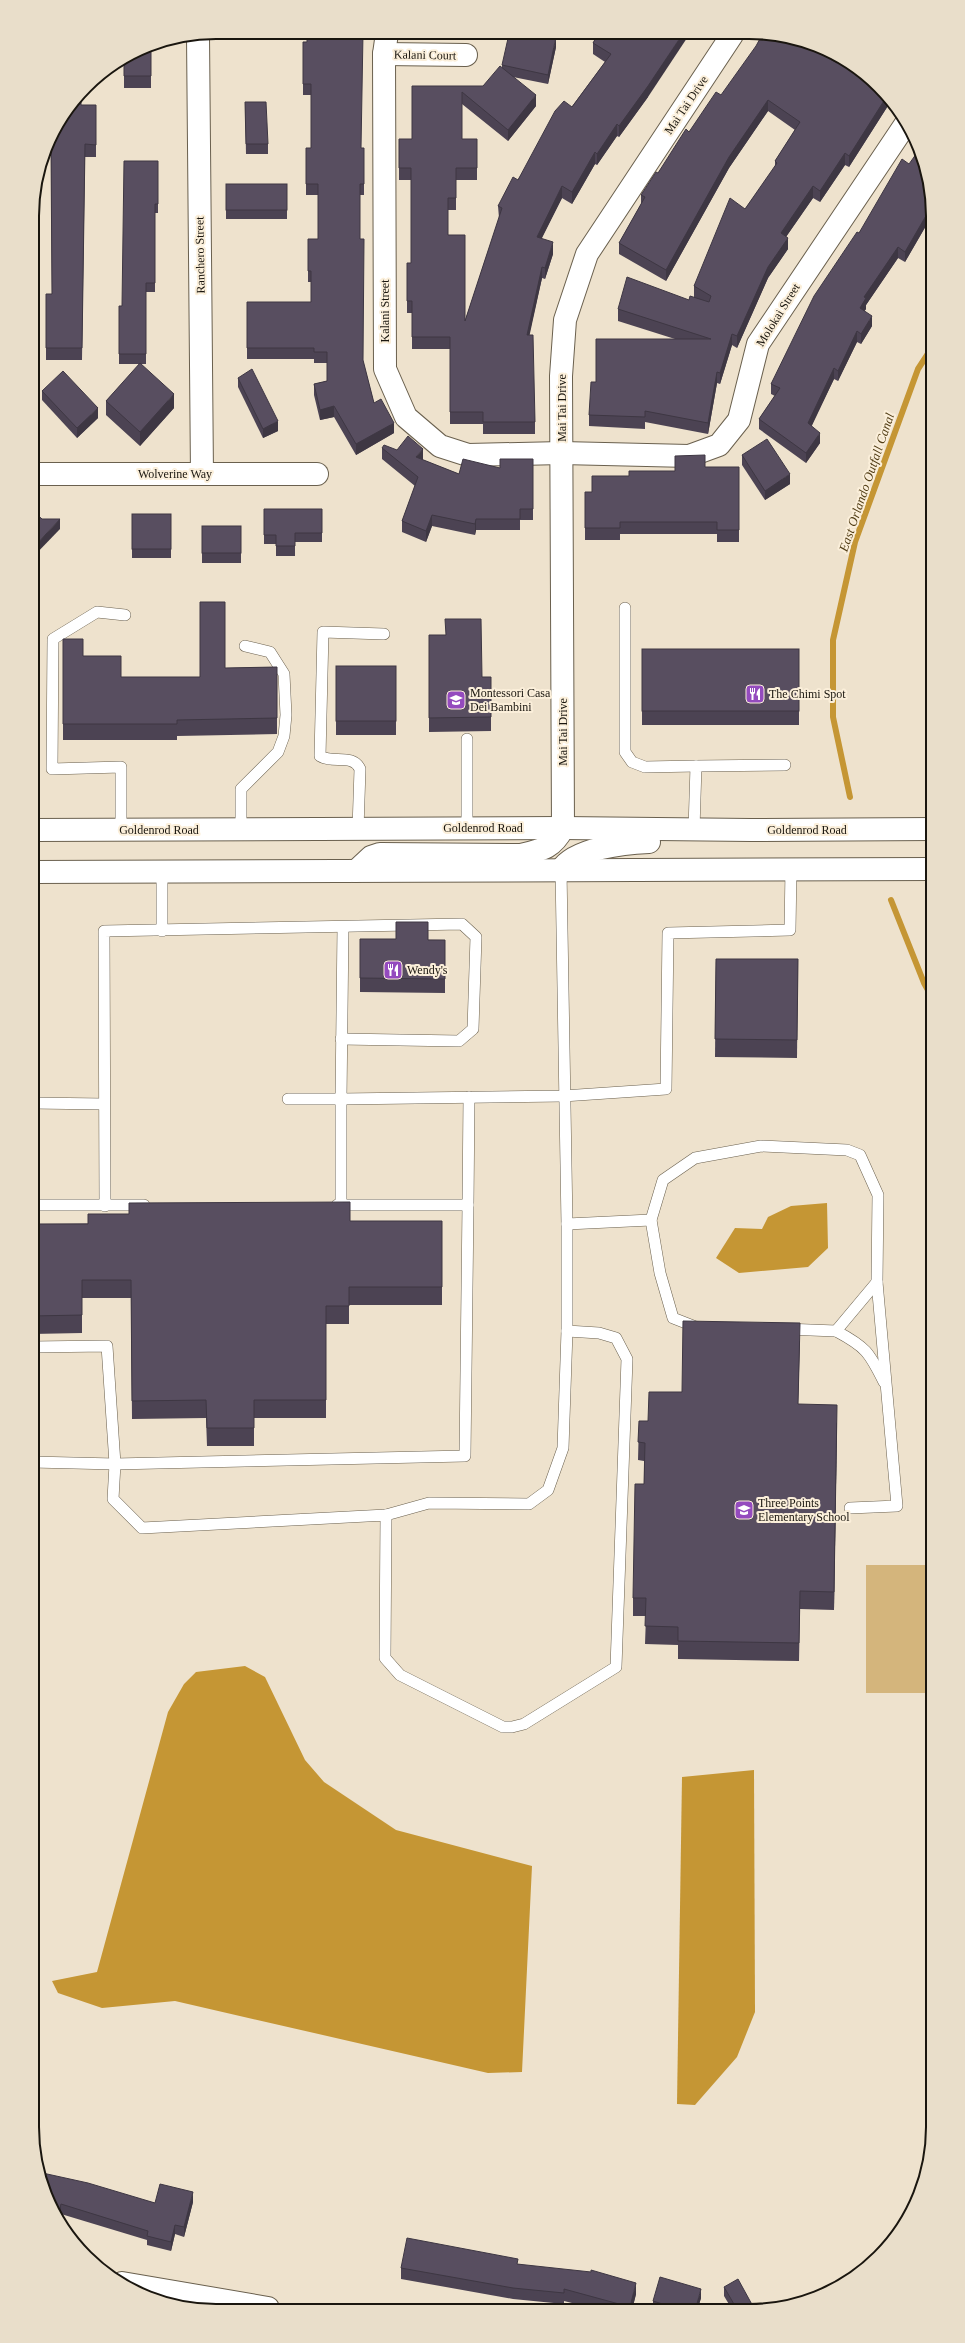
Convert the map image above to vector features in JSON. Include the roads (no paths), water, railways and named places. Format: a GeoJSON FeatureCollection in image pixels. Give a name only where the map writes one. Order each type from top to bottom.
{"type":"FeatureCollection","features":[{"type":"Feature","properties":{"kind":"street","name":"Mai Tai Drive"},"geometry":{"type":"LineString","coordinates":[[563,828],[561,376],[565,320],[587,254],[729,39]]}},
{"type":"Feature","properties":{"kind":"street","name":"Ranchero Street"},"geometry":{"type":"LineString","coordinates":[[198,40],[202,474]]}},
{"type":"Feature","properties":{"kind":"street","name":"Kalani Street"},"geometry":{"type":"LineString","coordinates":[[386,44],[385,369],[406,417],[440,446],[468,455],[562,453]]}},
{"type":"Feature","properties":{"kind":"street","name":"Kalani Court"},"geometry":{"type":"LineString","coordinates":[[386,44],[466,55]]}},
{"type":"Feature","properties":{"kind":"street","name":"Molokai Street"},"geometry":{"type":"LineString","coordinates":[[562,453],[689,456],[719,445],[739,420],[758,344],[902,129]]}},
{"type":"Feature","properties":{"kind":"street","name":"Wolverine Way"},"geometry":{"type":"LineString","coordinates":[[39,474],[317,474]]}},
{"type":"Feature","properties":{"kind":"street","name":"Goldenrod Road"},"geometry":{"type":"LineString","coordinates":[[39,830],[467,828],[751,830],[926,829]]}},
{"type":"Feature","properties":{"kind":"street"},"geometry":{"type":"LineString","coordinates":[[356,871],[371,857],[380,854],[521,855],[541,850],[556,841],[563,828]]}},
{"type":"Feature","properties":{"kind":"street"},"geometry":{"type":"LineString","coordinates":[[561,870],[564,864],[584,854],[622,843],[744,840],[751,830]]}},
{"type":"Feature","properties":{"kind":"street"},"geometry":{"type":"LineString","coordinates":[[39,872],[926,869]]}},
{"type":"Feature","properties":{"kind":"street"},"geometry":{"type":"LineString","coordinates":[[137,2286],[245,2304]]}},
{"type":"Feature","properties":{"kind":"lane"},"geometry":{"type":"LineString","coordinates":[[625,608],[625,752],[632,762],[645,767],[785,765]]}},
{"type":"Feature","properties":{"kind":"lane"},"geometry":{"type":"LineString","coordinates":[[121,830],[121,767],[52,769],[53,639],[97,612],[125,615]]}},
{"type":"Feature","properties":{"kind":"lane"},"geometry":{"type":"LineString","coordinates":[[358,829],[360,768],[358,763],[354,760],[329,759],[320,756],[323,632],[384,634]]}},
{"type":"Feature","properties":{"kind":"lane"},"geometry":{"type":"LineString","coordinates":[[241,829],[241,790],[278,752],[284,736],[286,714],[284,674],[270,652],[245,646]]}},
{"type":"Feature","properties":{"kind":"lane"},"geometry":{"type":"LineString","coordinates":[[467,739],[467,828]]}},
{"type":"Feature","properties":{"kind":"lane"},"geometry":{"type":"LineString","coordinates":[[694,829],[696,766]]}},
{"type":"Feature","properties":{"kind":"lane"},"geometry":{"type":"LineString","coordinates":[[288,1099],[563,1096],[666,1089],[668,933],[790,930],[791,869]]}},
{"type":"Feature","properties":{"kind":"lane"},"geometry":{"type":"LineString","coordinates":[[39,1347],[107,1346],[115,1464],[113,1499],[142,1528],[386,1515],[429,1503],[529,1504],[548,1490],[563,1448],[567,1331],[567,1224],[563,1096],[561,870]]}},
{"type":"Feature","properties":{"kind":"lane"},"geometry":{"type":"LineString","coordinates":[[162,872],[162,931]]}},
{"type":"Feature","properties":{"kind":"lane"},"geometry":{"type":"LineString","coordinates":[[105,1206],[104,932],[462,924],[476,937],[473,1029],[458,1041],[341,1040]]}},
{"type":"Feature","properties":{"kind":"lane"},"geometry":{"type":"LineString","coordinates":[[341,1205],[341,1040],[346,927]]}},
{"type":"Feature","properties":{"kind":"lane"},"geometry":{"type":"LineString","coordinates":[[39,1462],[115,1464],[464,1456],[469,1097]]}},
{"type":"Feature","properties":{"kind":"lane"},"geometry":{"type":"LineString","coordinates":[[39,1103],[104,1104]]}},
{"type":"Feature","properties":{"kind":"lane"},"geometry":{"type":"LineString","coordinates":[[709,1327],[693,1327],[673,1318],[660,1273],[651,1220],[663,1180],[695,1158],[760,1146],[847,1150],[860,1156],[878,1195],[878,1282],[898,1506],[850,1508]]}},
{"type":"Feature","properties":{"kind":"lane"},"geometry":{"type":"LineString","coordinates":[[39,1205],[155,1205]]}},
{"type":"Feature","properties":{"kind":"lane"},"geometry":{"type":"LineString","coordinates":[[326,1205],[468,1205]]}},
{"type":"Feature","properties":{"kind":"lane"},"geometry":{"type":"LineString","coordinates":[[567,1224],[651,1220]]}},
{"type":"Feature","properties":{"kind":"lane"},"geometry":{"type":"LineString","coordinates":[[836,1330],[878,1282]]}},
{"type":"Feature","properties":{"kind":"lane"},"geometry":{"type":"LineString","coordinates":[[772,1329],[836,1330],[855,1341],[869,1353],[887,1387]]}},
{"type":"Feature","properties":{"kind":"lane"},"geometry":{"type":"LineString","coordinates":[[386,1515],[385,1658],[400,1675],[503,1727],[512,1728],[524,1724],[616,1667],[627,1359],[616,1338],[600,1333],[567,1331]]}},
{"type":"Feature","properties":{"kind":"waterway","name":"East Orlando Outfall Canal"},"geometry":{"type":"LineString","coordinates":[[850,797],[833,717],[833,640],[855,542],[918,369],[926,357]]}},
{"type":"Feature","properties":{"kind":"waterway","name":"East Orlando Outfall Canal"},"geometry":{"type":"LineString","coordinates":[[891,900],[926,987]]}},
{"type":"Feature","properties":{"kind":"place","name":"The Chimi Spot"},"geometry":{"type":"Point","coordinates":[755,694]}},
{"type":"Feature","properties":{"kind":"place","name":"Montessori Casa Dei Bambini"},"geometry":{"type":"Point","coordinates":[456,700]}},
{"type":"Feature","properties":{"kind":"place","name":"Wendy's"},"geometry":{"type":"Point","coordinates":[393,970]}},
{"type":"Feature","properties":{"kind":"place","name":"Three Points Elementary School"},"geometry":{"type":"Point","coordinates":[744,1510]}}]}
